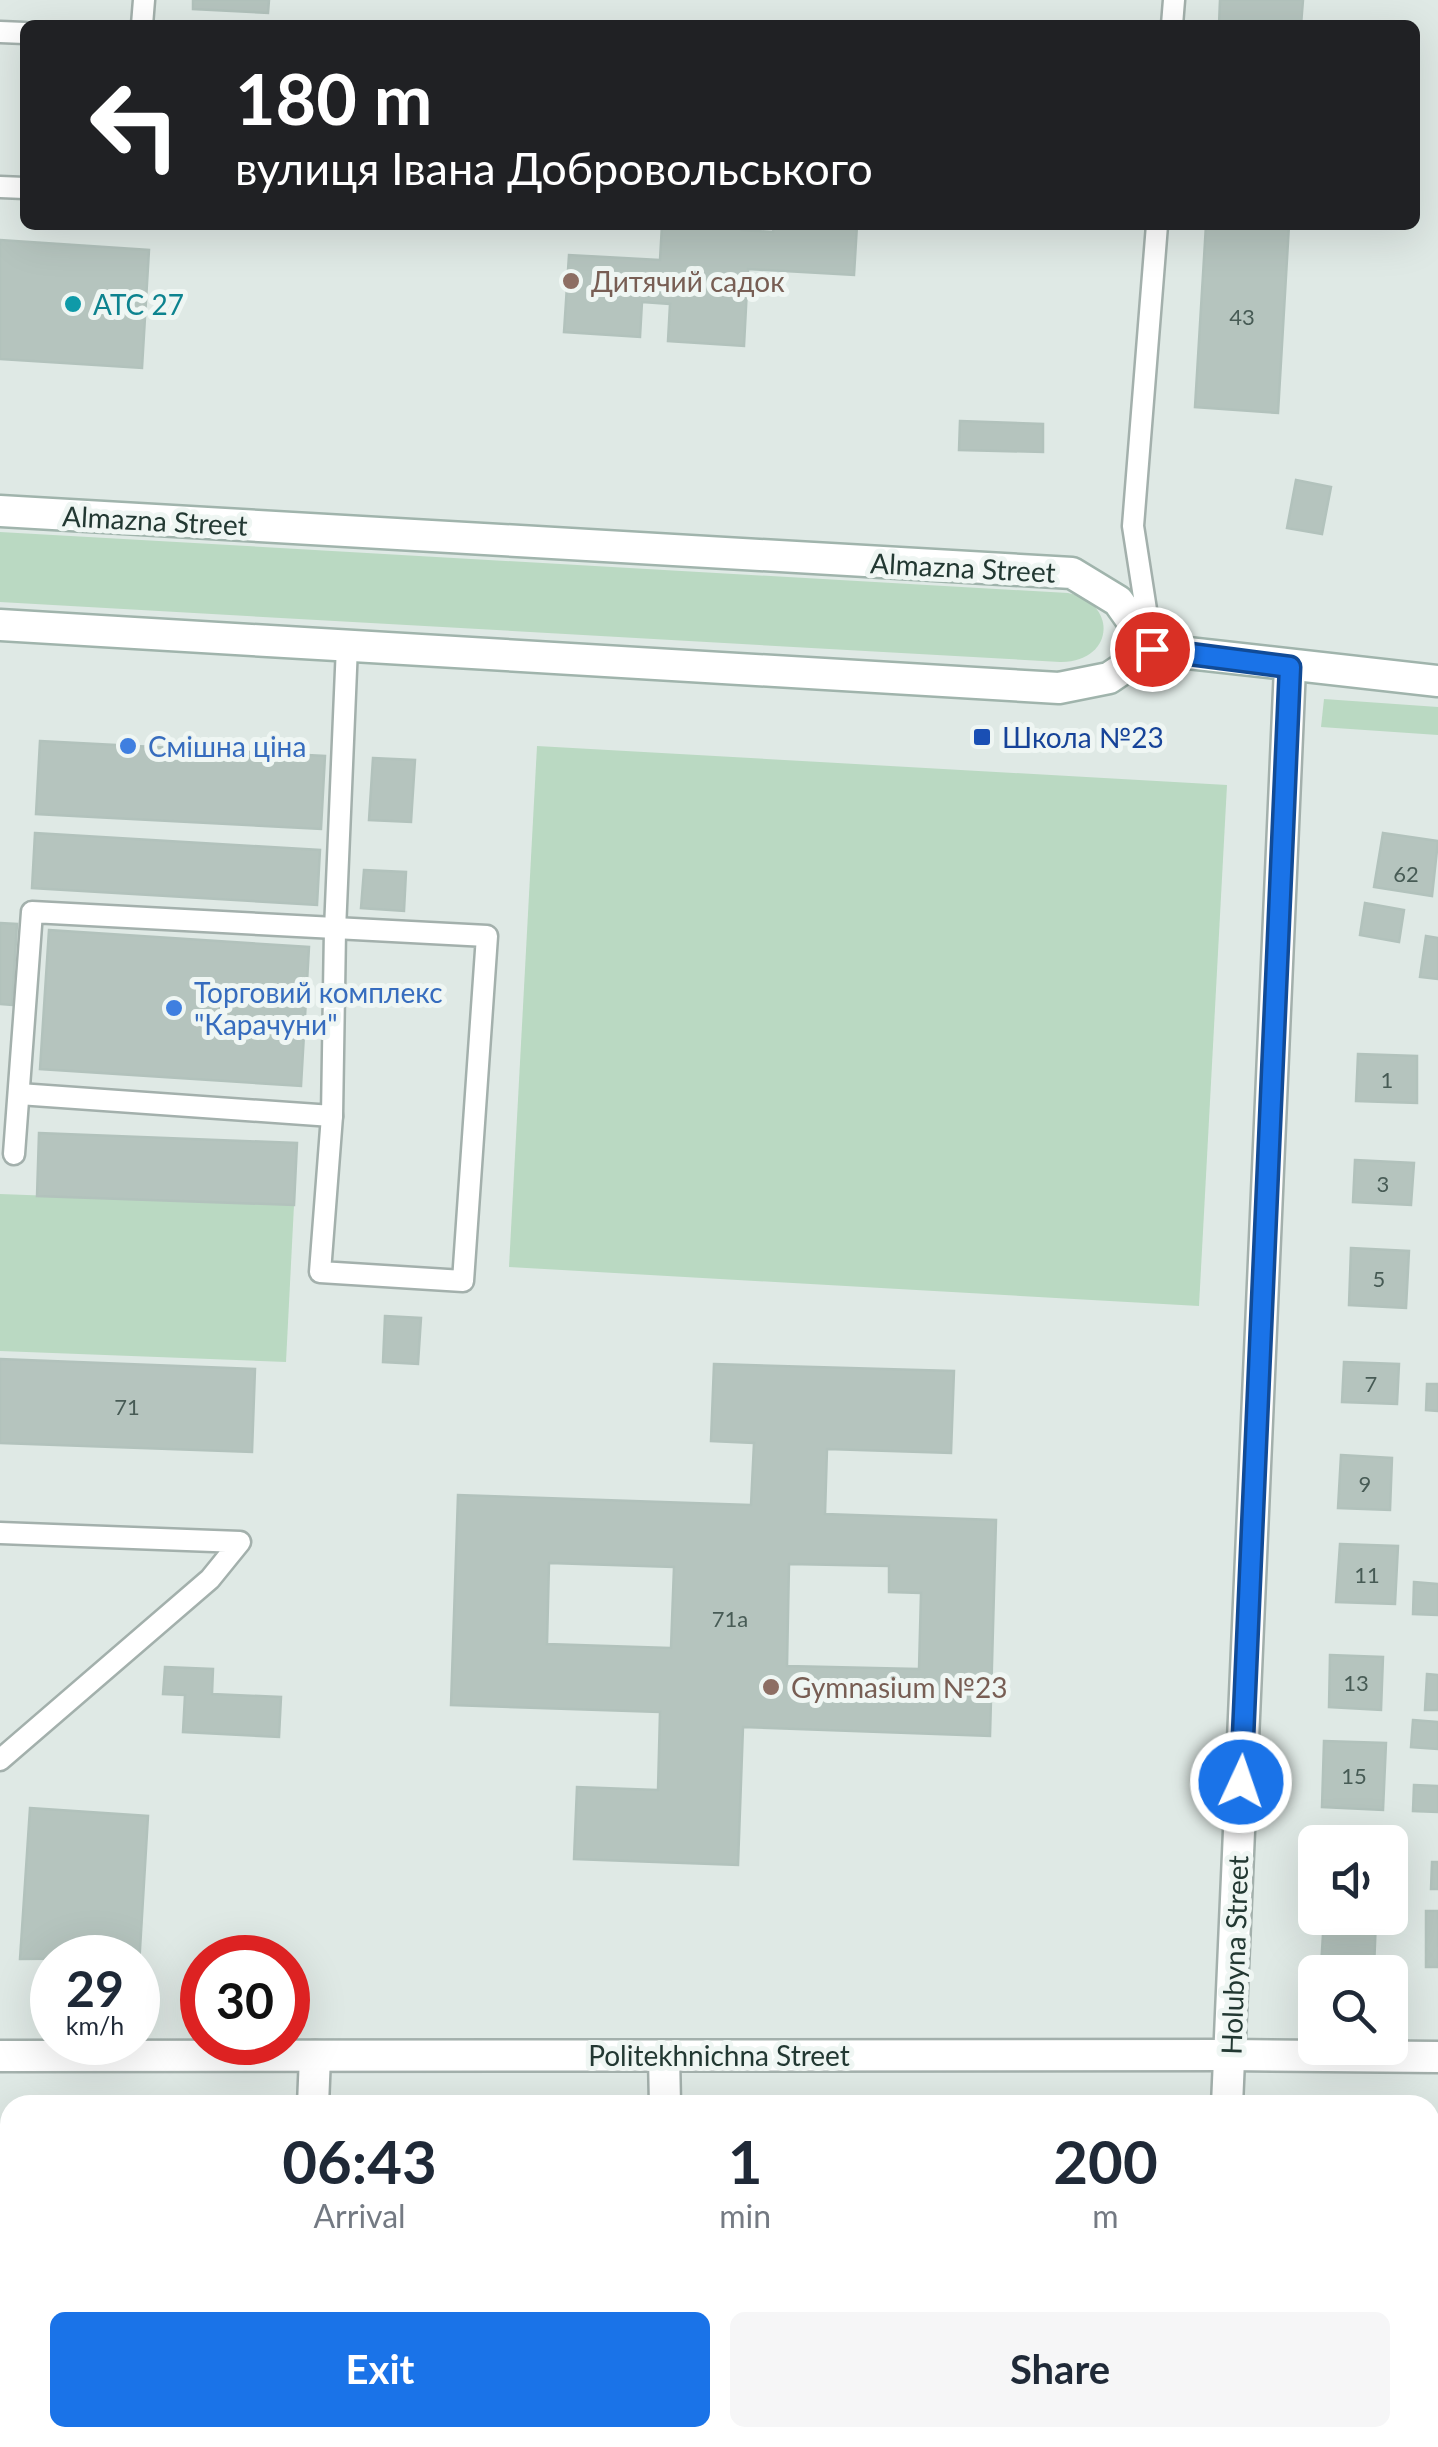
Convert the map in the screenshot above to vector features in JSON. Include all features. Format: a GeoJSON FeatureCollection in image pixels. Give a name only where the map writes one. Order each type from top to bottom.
{"type":"FeatureCollection","features":[{"type":"Feature","properties":{"kind":"street","name":"Almazna Street"},"geometry":{"type":"LineString","coordinates":[[0,511],[1072,574],[1118,600],[1152,649]]}},
{"type":"Feature","properties":{"kind":"street"},"geometry":{"type":"LineString","coordinates":[[0,625],[1060,688],[1108,678],[1152,649],[1438,681]]}},
{"type":"Feature","properties":{"kind":"street","name":"Holubyna Street"},"geometry":{"type":"LineString","coordinates":[[1228,2095],[1290,667]]}},
{"type":"Feature","properties":{"kind":"street","name":"Politekhnichna Street"},"geometry":{"type":"LineString","coordinates":[[0,2056],[1438,2057]]}},
{"type":"Feature","properties":{"kind":"street"},"geometry":{"type":"LineString","coordinates":[[313,2095],[315,2056]]}},
{"type":"Feature","properties":{"kind":"street"},"geometry":{"type":"LineString","coordinates":[[664,2056],[664,2095]]}},
{"type":"Feature","properties":{"kind":"lane"},"geometry":{"type":"LineString","coordinates":[[1152,649],[1132,526],[1156,230]]}},
{"type":"Feature","properties":{"kind":"lane"},"geometry":{"type":"LineString","coordinates":[[14,1154],[32,912],[335,930],[487,936],[463,1281],[320,1272],[332,1116],[335,930],[347,646]]}},
{"type":"Feature","properties":{"kind":"lane"},"geometry":{"type":"LineString","coordinates":[[19,1094],[332,1116]]}},
{"type":"Feature","properties":{"kind":"lane"},"geometry":{"type":"LineString","coordinates":[[0,1533],[240,1542],[210,1579],[0,1760]]}},
{"type":"Feature","properties":{"kind":"green space"},"geometry":{"type":"Polygon","coordinates":[[[0,532],[1068,593],[1085,599],[1096,609],[1103,632],[1100,644],[1091,653],[1078,660],[1060,662],[0,602],[0,532]]]}},
{"type":"Feature","properties":{"kind":"green space"},"geometry":{"type":"Polygon","coordinates":[[[1324,699],[1438,707],[1438,735],[1321,727],[1324,699]]]}},
{"type":"Feature","properties":{"kind":"green space"},"geometry":{"type":"Polygon","coordinates":[[[537,746],[1227,785],[1199,1306],[509,1267],[537,746]]]}},
{"type":"Feature","properties":{"kind":"green space"},"geometry":{"type":"Polygon","coordinates":[[[0,1194],[294,1205],[286,1362],[0,1351],[0,1194]]]}},
{"type":"Feature","properties":{"kind":"building"},"geometry":{"type":"Polygon","coordinates":[[[193,0],[269,0],[268,13],[193,9],[193,0]]]}},
{"type":"Feature","properties":{"kind":"building"},"geometry":{"type":"Polygon","coordinates":[[[1220,0],[1303,0],[1301,20],[1219,20],[1220,0]]]}},
{"type":"Feature","properties":{"kind":"building"},"geometry":{"type":"Polygon","coordinates":[[[662,230],[857,230],[854,275],[748,269],[744,346],[668,341],[670,304],[642,302],[640,337],[564,332],[569,255],[660,260],[662,230]]]}},
{"type":"Feature","properties":{"kind":"building"},"geometry":{"type":"Polygon","coordinates":[[[1206,230],[1289,230],[1278,413],[1195,407],[1206,230]]]}},
{"type":"Feature","properties":{"kind":"building","name":"АТС 27"},"geometry":{"type":"Polygon","coordinates":[[[0,240],[149,250],[142,368],[0,359],[0,240]]]}},
{"type":"Feature","properties":{"kind":"building"},"geometry":{"type":"Polygon","coordinates":[[[960,421],[1043,424],[1043,452],[959,450],[960,421]]]}},
{"type":"Feature","properties":{"kind":"building"},"geometry":{"type":"Polygon","coordinates":[[[1296,480],[1331,487],[1322,534],[1287,528],[1296,480]]]}},
{"type":"Feature","properties":{"kind":"building"},"geometry":{"type":"Polygon","coordinates":[[[40,741],[325,756],[321,829],[36,814],[40,741]]]}},
{"type":"Feature","properties":{"kind":"building"},"geometry":{"type":"Polygon","coordinates":[[[373,758],[415,760],[411,822],[369,820],[373,758]]]}},
{"type":"Feature","properties":{"kind":"building"},"geometry":{"type":"Polygon","coordinates":[[[35,833],[320,850],[317,905],[32,888],[35,833]]]}},
{"type":"Feature","properties":{"kind":"building"},"geometry":{"type":"Polygon","coordinates":[[[1383,833],[1438,841],[1432,896],[1374,887],[1383,833]]]}},
{"type":"Feature","properties":{"kind":"building"},"geometry":{"type":"Polygon","coordinates":[[[364,870],[406,872],[404,911],[361,908],[364,870]]]}},
{"type":"Feature","properties":{"kind":"building"},"geometry":{"type":"Polygon","coordinates":[[[1365,903],[1404,910],[1399,942],[1360,935],[1365,903]]]}},
{"type":"Feature","properties":{"kind":"building"},"geometry":{"type":"Polygon","coordinates":[[[0,923],[17,924],[12,1005],[0,1004],[0,923]]]}},
{"type":"Feature","properties":{"kind":"building","name":"Торговий комплекс \"Карачуни\""},"geometry":{"type":"Polygon","coordinates":[[[49,930],[309,947],[301,1086],[40,1069],[49,930]]]}},
{"type":"Feature","properties":{"kind":"building"},"geometry":{"type":"Polygon","coordinates":[[[1426,936],[1438,938],[1438,979],[1420,977],[1426,936]]]}},
{"type":"Feature","properties":{"kind":"building"},"geometry":{"type":"Polygon","coordinates":[[[1358,1054],[1417,1056],[1417,1103],[1356,1101],[1358,1054]]]}},
{"type":"Feature","properties":{"kind":"building"},"geometry":{"type":"Polygon","coordinates":[[[39,1133],[297,1143],[294,1205],[37,1196],[39,1133]]]}},
{"type":"Feature","properties":{"kind":"building"},"geometry":{"type":"Polygon","coordinates":[[[1355,1160],[1414,1163],[1411,1205],[1353,1202],[1355,1160]]]}},
{"type":"Feature","properties":{"kind":"building"},"geometry":{"type":"Polygon","coordinates":[[[1351,1248],[1409,1251],[1406,1308],[1349,1305],[1351,1248]]]}},
{"type":"Feature","properties":{"kind":"building"},"geometry":{"type":"Polygon","coordinates":[[[385,1316],[421,1318],[418,1364],[383,1362],[385,1316]]]}},
{"type":"Feature","properties":{"kind":"building"},"geometry":{"type":"Polygon","coordinates":[[[0,1359],[255,1369],[252,1452],[0,1443],[0,1359]]]}},
{"type":"Feature","properties":{"kind":"building"},"geometry":{"type":"Polygon","coordinates":[[[1344,1362],[1399,1364],[1397,1404],[1342,1402],[1344,1362]]]}},
{"type":"Feature","properties":{"kind":"building"},"geometry":{"type":"Polygon","coordinates":[[[714,1364],[954,1371],[951,1453],[827,1449],[825,1514],[996,1520],[990,1736],[743,1727],[738,1865],[574,1859],[577,1787],[658,1790],[660,1712],[451,1705],[458,1495],[751,1505],[754,1443],[711,1441],[714,1364]],[[549,1563],[547,1644],[671,1648],[674,1567],[549,1563]],[[789,1564],[787,1666],[919,1669],[921,1593],[889,1592],[889,1566],[789,1564]]]}},
{"type":"Feature","properties":{"kind":"building"},"geometry":{"type":"Polygon","coordinates":[[[1427,1384],[1438,1384],[1438,1411],[1426,1410],[1427,1384]]]}},
{"type":"Feature","properties":{"kind":"building"},"geometry":{"type":"Polygon","coordinates":[[[1341,1455],[1392,1458],[1390,1510],[1338,1508],[1341,1455]]]}},
{"type":"Feature","properties":{"kind":"building"},"geometry":{"type":"Polygon","coordinates":[[[1340,1544],[1398,1546],[1395,1604],[1336,1602],[1340,1544]]]}},
{"type":"Feature","properties":{"kind":"building"},"geometry":{"type":"Polygon","coordinates":[[[1414,1582],[1438,1584],[1438,1615],[1413,1614],[1414,1582]]]}},
{"type":"Feature","properties":{"kind":"building"},"geometry":{"type":"Polygon","coordinates":[[[1330,1655],[1383,1657],[1381,1710],[1329,1707],[1330,1655]]]}},
{"type":"Feature","properties":{"kind":"building"},"geometry":{"type":"Polygon","coordinates":[[[165,1667],[213,1669],[212,1694],[281,1697],[279,1737],[183,1732],[185,1695],[163,1694],[165,1667]]]}},
{"type":"Feature","properties":{"kind":"building"},"geometry":{"type":"Polygon","coordinates":[[[1427,1674],[1438,1675],[1438,1710],[1425,1710],[1427,1674]]]}},
{"type":"Feature","properties":{"kind":"building"},"geometry":{"type":"Polygon","coordinates":[[[1413,1720],[1438,1722],[1438,1749],[1411,1747],[1413,1720]]]}},
{"type":"Feature","properties":{"kind":"building"},"geometry":{"type":"Polygon","coordinates":[[[1324,1741],[1386,1743],[1383,1810],[1322,1807],[1324,1741]]]}},
{"type":"Feature","properties":{"kind":"building"},"geometry":{"type":"Polygon","coordinates":[[[1414,1785],[1438,1786],[1438,1812],[1413,1811],[1414,1785]]]}},
{"type":"Feature","properties":{"kind":"building"},"geometry":{"type":"Polygon","coordinates":[[[30,1808],[148,1816],[141,1935],[30,1935],[30,1959],[20,1959],[30,1808]]]}},
{"type":"Feature","properties":{"kind":"building"},"geometry":{"type":"Polygon","coordinates":[[[1432,1862],[1438,1862],[1438,1889],[1431,1889],[1432,1862]]]}},
{"type":"Feature","properties":{"kind":"building"},"geometry":{"type":"Polygon","coordinates":[[[1426,1911],[1438,1911],[1438,1967],[1426,1967],[1426,1911]]]}},
{"type":"Feature","properties":{"kind":"building"},"geometry":{"type":"Polygon","coordinates":[[[1323,1935],[1375,1935],[1375,1955],[1322,1955],[1323,1935]]]}},
{"type":"Feature","properties":{"kind":"place","name":"Дитячий садок"},"geometry":{"type":"Point","coordinates":[571,281]}},
{"type":"Feature","properties":{"kind":"place","name":"АТС 27"},"geometry":{"type":"Point","coordinates":[73,304]}},
{"type":"Feature","properties":{"kind":"place","name":"Школа №23"},"geometry":{"type":"Point","coordinates":[982,737]}},
{"type":"Feature","properties":{"kind":"place","name":"Смішна ціна"},"geometry":{"type":"Point","coordinates":[128,746]}},
{"type":"Feature","properties":{"kind":"place","name":"Торговий комплекс \"Карачуни\""},"geometry":{"type":"Point","coordinates":[174,1008]}},
{"type":"Feature","properties":{"kind":"place","name":"Gymnasium №23"},"geometry":{"type":"Point","coordinates":[771,1687]}},
{"type":"Feature","properties":{"kind":"route"},"geometry":{"type":"LineString","coordinates":[[1152,649],[1290,667],[1241,1782]]}}]}
